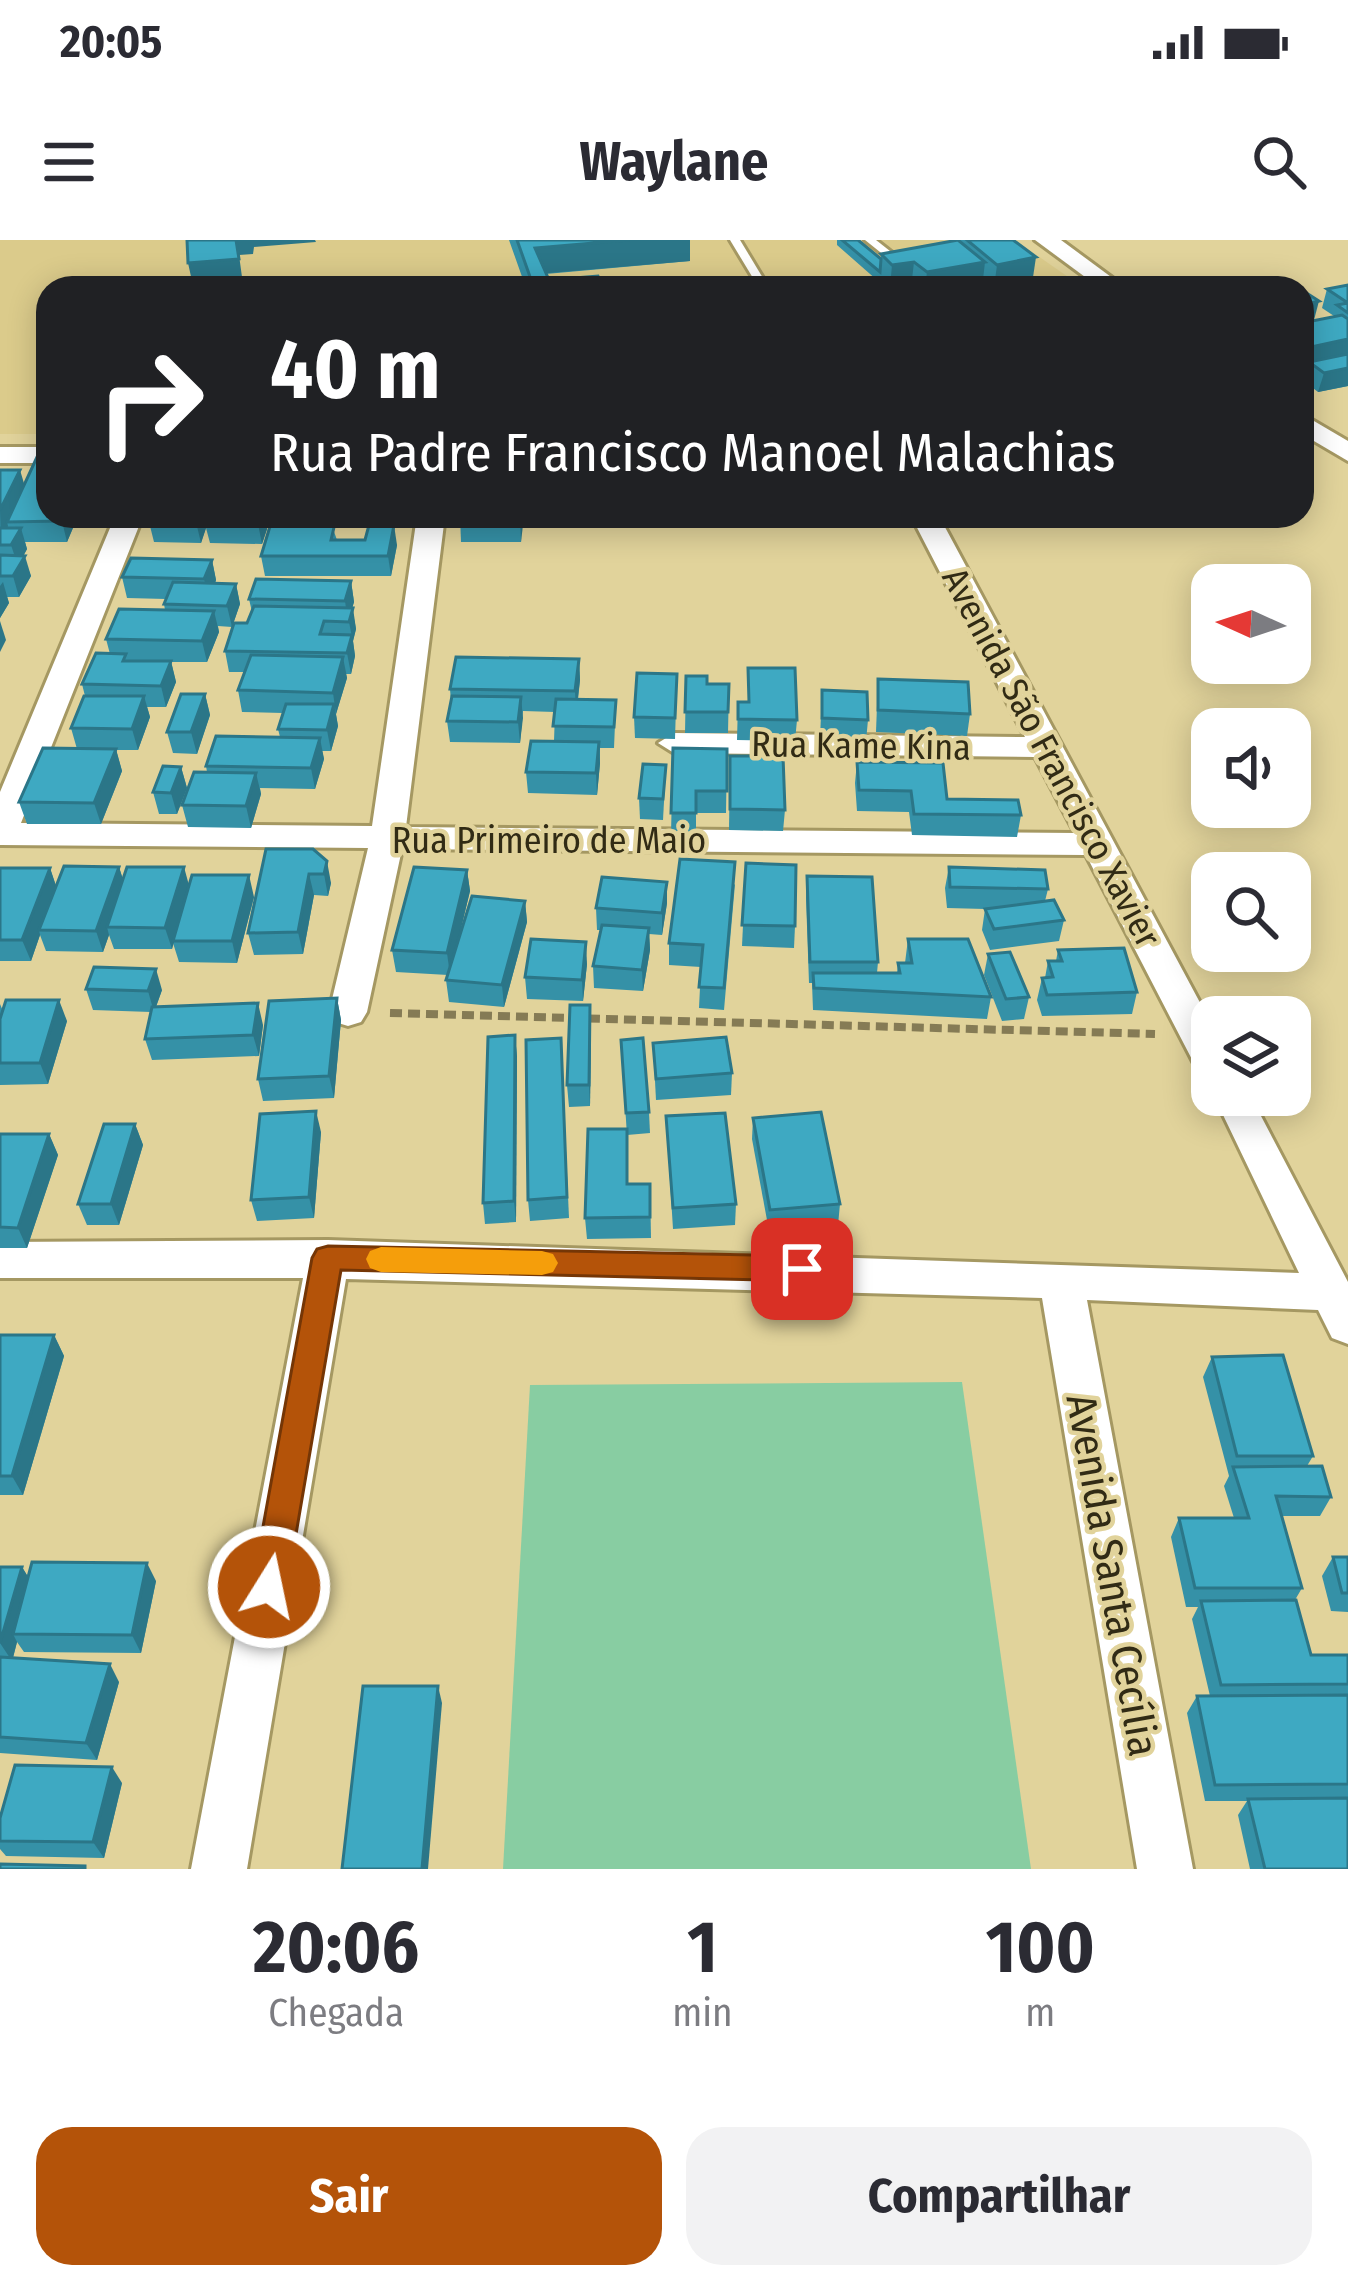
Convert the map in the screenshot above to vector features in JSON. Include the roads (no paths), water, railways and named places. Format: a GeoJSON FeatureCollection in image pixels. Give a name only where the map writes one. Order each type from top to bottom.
{"type":"FeatureCollection","features":[{"type":"Feature","properties":{"kind":"street"},"geometry":{"type":"LineString","coordinates":[[1046,240],[1098,276]]}},
{"type":"Feature","properties":{"kind":"street"},"geometry":{"type":"LineString","coordinates":[[0,455],[36,454]]}},
{"type":"Feature","properties":{"kind":"street"},"geometry":{"type":"LineString","coordinates":[[0,834],[124,528]]}},
{"type":"Feature","properties":{"kind":"street"},"geometry":{"type":"LineString","coordinates":[[348,1012],[387,839],[429,528]]}},
{"type":"Feature","properties":{"kind":"street","name":"Avenida São Francisco Xavier"},"geometry":{"type":"LineString","coordinates":[[931,528],[1191,1021]]}},
{"type":"Feature","properties":{"kind":"street","name":"Rua Kame Kina"},"geometry":{"type":"LineString","coordinates":[[674,743],[1048,747]]}},
{"type":"Feature","properties":{"kind":"street","name":"Rua Primeiro de Maio"},"geometry":{"type":"LineString","coordinates":[[0,834],[1098,844]]}},
{"type":"Feature","properties":{"kind":"street"},"geometry":{"type":"LineString","coordinates":[[1241,1116],[1340,1309]]}},
{"type":"Feature","properties":{"kind":"street"},"geometry":{"type":"LineString","coordinates":[[0,1260],[328,1258],[802,1269],[1060,1280],[1340,1309]]}},
{"type":"Feature","properties":{"kind":"street"},"geometry":{"type":"LineString","coordinates":[[219,1869],[328,1258]]}},
{"type":"Feature","properties":{"kind":"street","name":"Avenida Santa Cecília"},"geometry":{"type":"LineString","coordinates":[[1060,1280],[1165,1869]]}},
{"type":"Feature","properties":{"kind":"lane"},"geometry":{"type":"LineString","coordinates":[[735,240],[757,276]]}},
{"type":"Feature","properties":{"kind":"lane"},"geometry":{"type":"LineString","coordinates":[[870,240],[910,271]]}}]}
